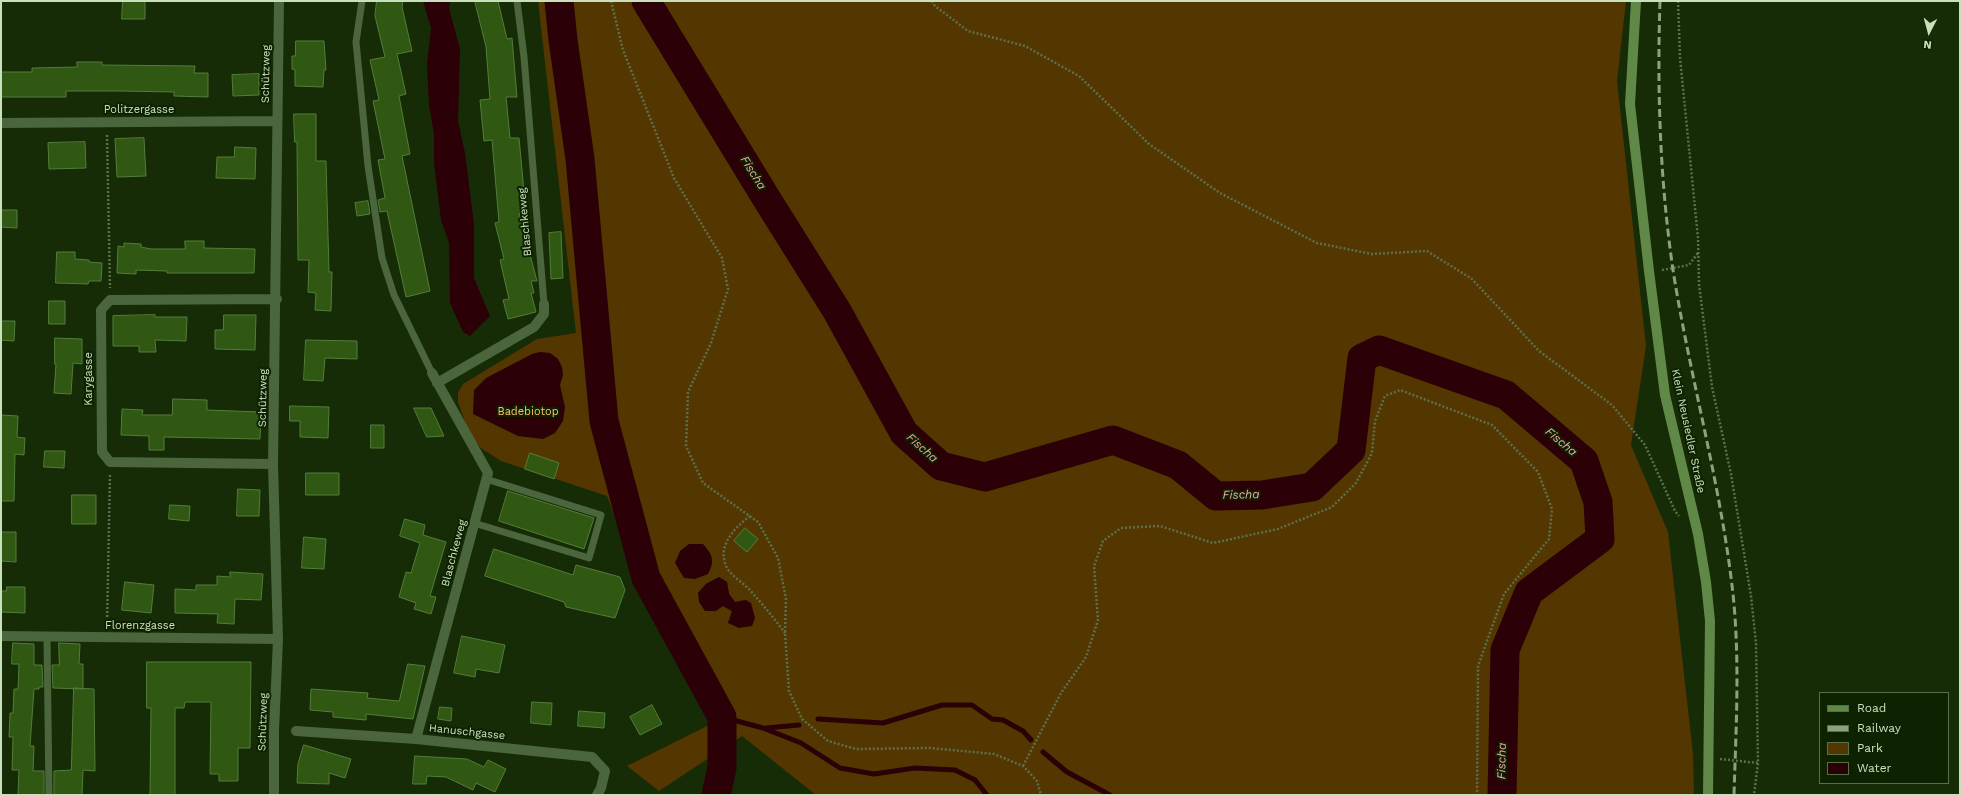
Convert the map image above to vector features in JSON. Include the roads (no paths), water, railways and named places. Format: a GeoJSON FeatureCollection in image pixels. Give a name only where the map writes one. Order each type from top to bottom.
{"type":"FeatureCollection","features":[{"type":"Feature","properties":{"kind":"main road","name":"Klein Neusiedler Straße"},"geometry":{"type":"LineString","coordinates":[[1636,1],[1630,104],[1649,271],[1666,395],[1698,534],[1706,582],[1710,620],[1708,795]]}},
{"type":"Feature","properties":{"kind":"street","name":"Schützweg"},"geometry":{"type":"LineString","coordinates":[[274,795],[274,731],[278,639],[273,464],[277,299],[279,1]]}},
{"type":"Feature","properties":{"kind":"street","name":"Politzergasse"},"geometry":{"type":"LineString","coordinates":[[1,123],[277,121]]}},
{"type":"Feature","properties":{"kind":"street","name":"Karygasse"},"geometry":{"type":"LineString","coordinates":[[273,464],[110,462],[102,452],[101,310],[110,300],[277,299]]}},
{"type":"Feature","properties":{"kind":"street","name":"Blaschkeweg"},"geometry":{"type":"LineString","coordinates":[[437,383],[534,328],[544,314],[544,304]]}},
{"type":"Feature","properties":{"kind":"street"},"geometry":{"type":"LineString","coordinates":[[432,374],[488,473],[486,479]]}},
{"type":"Feature","properties":{"kind":"street","name":"Blaschkeweg"},"geometry":{"type":"LineString","coordinates":[[416,739],[486,479]]}},
{"type":"Feature","properties":{"kind":"street","name":"Florenzgasse"},"geometry":{"type":"LineString","coordinates":[[1,636],[278,639]]}},
{"type":"Feature","properties":{"kind":"street","name":"Hanuschgasse"},"geometry":{"type":"LineString","coordinates":[[296,731],[416,739],[592,757],[605,771],[601,788],[597,795]]}},
{"type":"Feature","properties":{"kind":"lane"},"geometry":{"type":"LineString","coordinates":[[362,1],[356,42],[368,166],[382,258],[394,294],[432,374]]}},
{"type":"Feature","properties":{"kind":"lane","name":"Blaschkeweg"},"geometry":{"type":"LineString","coordinates":[[517,1],[524,57],[544,304]]}},
{"type":"Feature","properties":{"kind":"lane"},"geometry":{"type":"LineString","coordinates":[[474,523],[589,558],[601,515],[486,479]]}},
{"type":"Feature","properties":{"kind":"lane"},"geometry":{"type":"LineString","coordinates":[[47,636],[49,795]]}},
{"type":"Feature","properties":{"kind":"water"},"geometry":{"type":"Polygon","coordinates":[[[423,1],[450,1],[449,8],[460,49],[458,121],[465,153],[474,224],[474,278],[490,316],[470,336],[463,332],[450,303],[449,243],[441,220],[434,163],[434,134],[429,105],[427,64],[431,28],[423,1]]]}},
{"type":"Feature","properties":{"kind":"water"},"geometry":{"type":"Polygon","coordinates":[[[540,352],[550,353],[558,359],[562,367],[563,375],[560,385],[565,407],[563,421],[555,433],[543,439],[518,436],[473,414],[474,390],[486,378],[532,354],[540,352]]]}},
{"type":"Feature","properties":{"kind":"water"},"geometry":{"type":"Polygon","coordinates":[[[689,544],[703,544],[712,558],[712,565],[708,574],[695,579],[684,578],[675,563],[680,551],[689,544]]]}},
{"type":"Feature","properties":{"kind":"water"},"geometry":{"type":"Polygon","coordinates":[[[719,577],[727,582],[729,594],[735,602],[746,600],[751,603],[755,618],[752,626],[739,628],[728,623],[732,611],[723,606],[716,611],[705,611],[699,602],[698,593],[706,584],[719,577]]]}},
{"type":"Feature","properties":{"kind":"waterway"},"geometry":{"type":"LineString","coordinates":[[559,1],[580,159],[604,421],[646,578],[722,717],[722,768],[716,795]]}},
{"type":"Feature","properties":{"kind":"waterway","name":"Fischa"},"geometry":{"type":"LineString","coordinates":[[646,1],[837,311],[904,433],[941,466],[985,477],[1113,440],[1178,465],[1216,496],[1262,495],[1312,487],[1351,450],[1362,358],[1379,350],[1506,395],[1584,461],[1598,502],[1600,539],[1529,592],[1505,650],[1502,795]]}},
{"type":"Feature","properties":{"kind":"waterway"},"geometry":{"type":"LineString","coordinates":[[818,719],[883,723],[942,705],[972,705],[992,719],[1003,720],[1023,731],[1031,740]]}},
{"type":"Feature","properties":{"kind":"waterway"},"geometry":{"type":"LineString","coordinates":[[722,717],[763,728],[801,743],[840,768],[874,774],[915,768],[955,770],[975,780],[987,795]]}},
{"type":"Feature","properties":{"kind":"waterway"},"geometry":{"type":"LineString","coordinates":[[766,728],[799,725]]}},
{"type":"Feature","properties":{"kind":"waterway"},"geometry":{"type":"LineString","coordinates":[[1043,752],[1067,772],[1110,795]]}},
{"type":"Feature","properties":{"kind":"railway"},"geometry":{"type":"LineString","coordinates":[[1660,1],[1660,136],[1665,203],[1673,270],[1721,513],[1733,594],[1737,669],[1734,795]]}},
{"type":"Feature","properties":{"kind":"park label","name":"Badebiotop"},"geometry":{"type":"Point","coordinates":[528,412]}}]}
